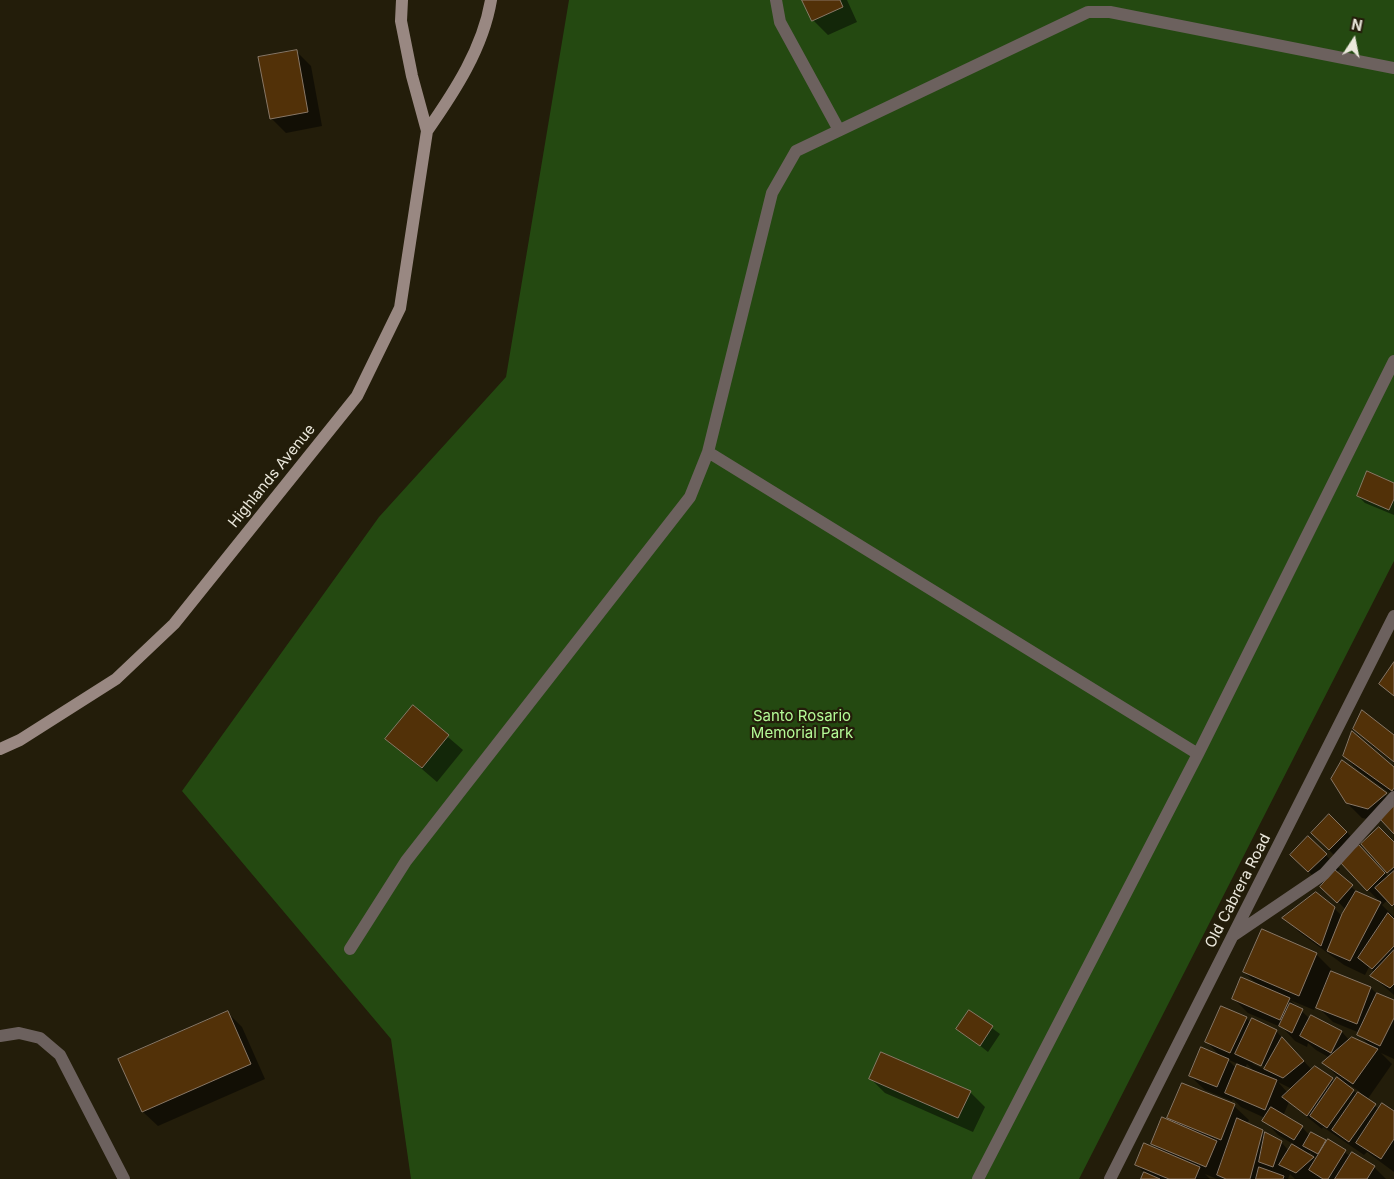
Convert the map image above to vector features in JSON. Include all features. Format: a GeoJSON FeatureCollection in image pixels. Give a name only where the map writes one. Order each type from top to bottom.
{"type":"FeatureCollection","features":[{"type":"Feature","properties":{"kind":"street","name":"Highlands Avenue"},"geometry":{"type":"LineString","coordinates":[[0,749],[20,740],[116,679],[174,624],[357,396],[400,308],[427,131],[412,76],[401,21],[402,0]]}},
{"type":"Feature","properties":{"kind":"street","name":"Highlands Avenue"},"geometry":{"type":"LineString","coordinates":[[427,131],[458,87],[488,21],[491,0]]}},
{"type":"Feature","properties":{"kind":"street"},"geometry":{"type":"LineString","coordinates":[[776,0],[780,22],[839,130]]}},
{"type":"Feature","properties":{"kind":"street"},"geometry":{"type":"LineString","coordinates":[[350,949],[406,861],[690,497],[708,452],[772,193],[796,151],[1088,12],[1110,12],[1394,67]]}},
{"type":"Feature","properties":{"kind":"street"},"geometry":{"type":"LineString","coordinates":[[978,1179],[1198,754],[1394,361]]}},
{"type":"Feature","properties":{"kind":"street"},"geometry":{"type":"LineString","coordinates":[[708,452],[1198,754]]}},
{"type":"Feature","properties":{"kind":"street","name":"Old Cabrera Road"},"geometry":{"type":"LineString","coordinates":[[1110,1179],[1394,616]]}},
{"type":"Feature","properties":{"kind":"street"},"geometry":{"type":"LineString","coordinates":[[1234,936],[1324,874],[1394,797]]}},
{"type":"Feature","properties":{"kind":"street"},"geometry":{"type":"LineString","coordinates":[[0,1036],[19,1034],[40,1038],[60,1055],[124,1179]]}},
{"type":"Feature","properties":{"kind":"green space","name":"Santo Rosario Memorial Park"},"geometry":{"type":"Polygon","coordinates":[[[569,0],[1394,0],[1394,561],[1079,1179],[411,1179],[391,1039],[182,791],[379,517],[506,377],[569,0]]]}},
{"type":"Feature","properties":{"kind":"building"},"geometry":{"type":"Polygon","coordinates":[[[802,0],[840,0],[843,7],[812,21],[802,0]]]}},
{"type":"Feature","properties":{"kind":"building"},"geometry":{"type":"Polygon","coordinates":[[[297,50],[308,112],[270,119],[258,57],[297,50]]]}},
{"type":"Feature","properties":{"kind":"building"},"geometry":{"type":"Polygon","coordinates":[[[1367,471],[1394,483],[1394,499],[1389,510],[1357,496],[1367,471]]]}},
{"type":"Feature","properties":{"kind":"building"},"geometry":{"type":"Polygon","coordinates":[[[1394,662],[1394,696],[1379,684],[1394,662]]]}},
{"type":"Feature","properties":{"kind":"building"},"geometry":{"type":"Polygon","coordinates":[[[413,705],[449,735],[422,768],[385,739],[413,705]]]}},
{"type":"Feature","properties":{"kind":"building"},"geometry":{"type":"Polygon","coordinates":[[[1362,710],[1394,735],[1394,762],[1353,729],[1362,710]]]}},
{"type":"Feature","properties":{"kind":"building"},"geometry":{"type":"Polygon","coordinates":[[[1352,731],[1394,767],[1394,788],[1392,791],[1343,756],[1352,731]]]}},
{"type":"Feature","properties":{"kind":"building"},"geometry":{"type":"Polygon","coordinates":[[[1342,760],[1387,793],[1368,809],[1346,803],[1331,779],[1342,760]]]}},
{"type":"Feature","properties":{"kind":"building"},"geometry":{"type":"Polygon","coordinates":[[[1394,806],[1394,834],[1380,819],[1394,806]]]}},
{"type":"Feature","properties":{"kind":"building"},"geometry":{"type":"Polygon","coordinates":[[[1329,814],[1347,832],[1329,850],[1311,833],[1329,814]]]}},
{"type":"Feature","properties":{"kind":"building"},"geometry":{"type":"Polygon","coordinates":[[[1379,827],[1394,842],[1394,867],[1387,873],[1361,844],[1379,827]]]}},
{"type":"Feature","properties":{"kind":"building"},"geometry":{"type":"Polygon","coordinates":[[[1308,836],[1327,854],[1308,872],[1290,855],[1308,836]]]}},
{"type":"Feature","properties":{"kind":"building"},"geometry":{"type":"Polygon","coordinates":[[[1359,845],[1385,873],[1367,891],[1340,862],[1359,845]]]}},
{"type":"Feature","properties":{"kind":"building"},"geometry":{"type":"Polygon","coordinates":[[[1335,870],[1353,885],[1337,903],[1320,887],[1335,870]]]}},
{"type":"Feature","properties":{"kind":"building"},"geometry":{"type":"Polygon","coordinates":[[[1394,871],[1394,904],[1392,906],[1375,888],[1394,871]]]}},
{"type":"Feature","properties":{"kind":"building"},"geometry":{"type":"Polygon","coordinates":[[[1356,891],[1381,902],[1350,961],[1327,951],[1342,914],[1356,891]]]}},
{"type":"Feature","properties":{"kind":"building"},"geometry":{"type":"Polygon","coordinates":[[[1316,892],[1335,907],[1321,946],[1282,918],[1316,892]]]}},
{"type":"Feature","properties":{"kind":"building"},"geometry":{"type":"Polygon","coordinates":[[[1388,913],[1394,919],[1394,946],[1372,969],[1358,958],[1388,913]]]}},
{"type":"Feature","properties":{"kind":"building"},"geometry":{"type":"Polygon","coordinates":[[[1262,929],[1317,953],[1299,996],[1243,972],[1262,929]]]}},
{"type":"Feature","properties":{"kind":"building"},"geometry":{"type":"Polygon","coordinates":[[[1394,950],[1394,984],[1390,988],[1370,976],[1394,950]]]}},
{"type":"Feature","properties":{"kind":"building"},"geometry":{"type":"Polygon","coordinates":[[[1331,971],[1371,987],[1357,1024],[1316,1008],[1331,971]]]}},
{"type":"Feature","properties":{"kind":"building"},"geometry":{"type":"Polygon","coordinates":[[[1241,977],[1290,998],[1280,1020],[1232,999],[1241,977]]]}},
{"type":"Feature","properties":{"kind":"building"},"geometry":{"type":"Polygon","coordinates":[[[1377,993],[1394,1000],[1394,1018],[1380,1046],[1357,1035],[1377,993]]]}},
{"type":"Feature","properties":{"kind":"building"},"geometry":{"type":"Polygon","coordinates":[[[1290,1003],[1303,1009],[1292,1033],[1279,1026],[1290,1003]]]}},
{"type":"Feature","properties":{"kind":"building"},"geometry":{"type":"Polygon","coordinates":[[[1221,1006],[1247,1017],[1230,1053],[1205,1042],[1221,1006]]]}},
{"type":"Feature","properties":{"kind":"building"},"geometry":{"type":"Polygon","coordinates":[[[969,1010],[993,1026],[980,1046],[956,1029],[969,1010]]]}},
{"type":"Feature","properties":{"kind":"building"},"geometry":{"type":"Polygon","coordinates":[[[228,1011],[251,1064],[142,1112],[118,1059],[228,1011]]]}},
{"type":"Feature","properties":{"kind":"building"},"geometry":{"type":"Polygon","coordinates":[[[1311,1015],[1342,1031],[1331,1053],[1300,1036],[1311,1015]]]}},
{"type":"Feature","properties":{"kind":"building"},"geometry":{"type":"Polygon","coordinates":[[[1252,1018],[1277,1030],[1261,1066],[1235,1054],[1252,1018]]]}},
{"type":"Feature","properties":{"kind":"building"},"geometry":{"type":"Polygon","coordinates":[[[1282,1037],[1304,1061],[1283,1078],[1264,1069],[1282,1037]]]}},
{"type":"Feature","properties":{"kind":"building"},"geometry":{"type":"Polygon","coordinates":[[[1352,1037],[1378,1049],[1353,1084],[1322,1063],[1352,1037]]]}},
{"type":"Feature","properties":{"kind":"building"},"geometry":{"type":"Polygon","coordinates":[[[1201,1047],[1229,1059],[1217,1087],[1189,1076],[1201,1047]]]}},
{"type":"Feature","properties":{"kind":"building"},"geometry":{"type":"Polygon","coordinates":[[[881,1052],[971,1091],[958,1118],[869,1079],[881,1052]]]}},
{"type":"Feature","properties":{"kind":"building"},"geometry":{"type":"Polygon","coordinates":[[[1237,1064],[1277,1080],[1265,1110],[1225,1093],[1237,1064]]]}},
{"type":"Feature","properties":{"kind":"building"},"geometry":{"type":"Polygon","coordinates":[[[1315,1066],[1333,1078],[1307,1116],[1282,1097],[1315,1066]]]}},
{"type":"Feature","properties":{"kind":"building"},"geometry":{"type":"Polygon","coordinates":[[[1337,1077],[1354,1090],[1327,1128],[1310,1116],[1337,1077]]]}},
{"type":"Feature","properties":{"kind":"building"},"geometry":{"type":"Polygon","coordinates":[[[1182,1083],[1235,1104],[1221,1140],[1167,1118],[1182,1083]]]}},
{"type":"Feature","properties":{"kind":"building"},"geometry":{"type":"Polygon","coordinates":[[[1358,1092],[1376,1104],[1349,1142],[1332,1130],[1358,1092]]]}},
{"type":"Feature","properties":{"kind":"building"},"geometry":{"type":"Polygon","coordinates":[[[1382,1103],[1394,1111],[1394,1139],[1381,1159],[1356,1143],[1382,1103]]]}},
{"type":"Feature","properties":{"kind":"building"},"geometry":{"type":"Polygon","coordinates":[[[1271,1107],[1303,1126],[1294,1140],[1262,1121],[1271,1107]]]}},
{"type":"Feature","properties":{"kind":"building"},"geometry":{"type":"Polygon","coordinates":[[[1162,1117],[1217,1141],[1206,1167],[1151,1144],[1162,1117]]]}},
{"type":"Feature","properties":{"kind":"building"},"geometry":{"type":"Polygon","coordinates":[[[1237,1118],[1263,1130],[1250,1179],[1226,1179],[1217,1175],[1237,1118]]]}},
{"type":"Feature","properties":{"kind":"building"},"geometry":{"type":"Polygon","coordinates":[[[1265,1132],[1282,1141],[1273,1167],[1259,1162],[1265,1132]]]}},
{"type":"Feature","properties":{"kind":"building"},"geometry":{"type":"Polygon","coordinates":[[[1311,1132],[1326,1140],[1318,1154],[1303,1146],[1311,1132]]]}},
{"type":"Feature","properties":{"kind":"building"},"geometry":{"type":"Polygon","coordinates":[[[1328,1139],[1346,1150],[1328,1179],[1323,1179],[1309,1170],[1328,1139]]]}},
{"type":"Feature","properties":{"kind":"building"},"geometry":{"type":"Polygon","coordinates":[[[1144,1143],[1200,1167],[1195,1179],[1169,1179],[1135,1165],[1144,1143]]]}},
{"type":"Feature","properties":{"kind":"building"},"geometry":{"type":"Polygon","coordinates":[[[1292,1144],[1314,1157],[1296,1173],[1279,1165],[1292,1144]]]}},
{"type":"Feature","properties":{"kind":"building"},"geometry":{"type":"Polygon","coordinates":[[[1352,1152],[1375,1166],[1367,1179],[1335,1179],[1352,1152]]]}},
{"type":"Feature","properties":{"kind":"building"},"geometry":{"type":"Polygon","coordinates":[[[1259,1167],[1284,1176],[1283,1179],[1256,1179],[1259,1167]]]}},
{"type":"Feature","properties":{"kind":"building"},"geometry":{"type":"Polygon","coordinates":[[[1144,1172],[1160,1179],[1141,1179],[1144,1172]]]}}]}
